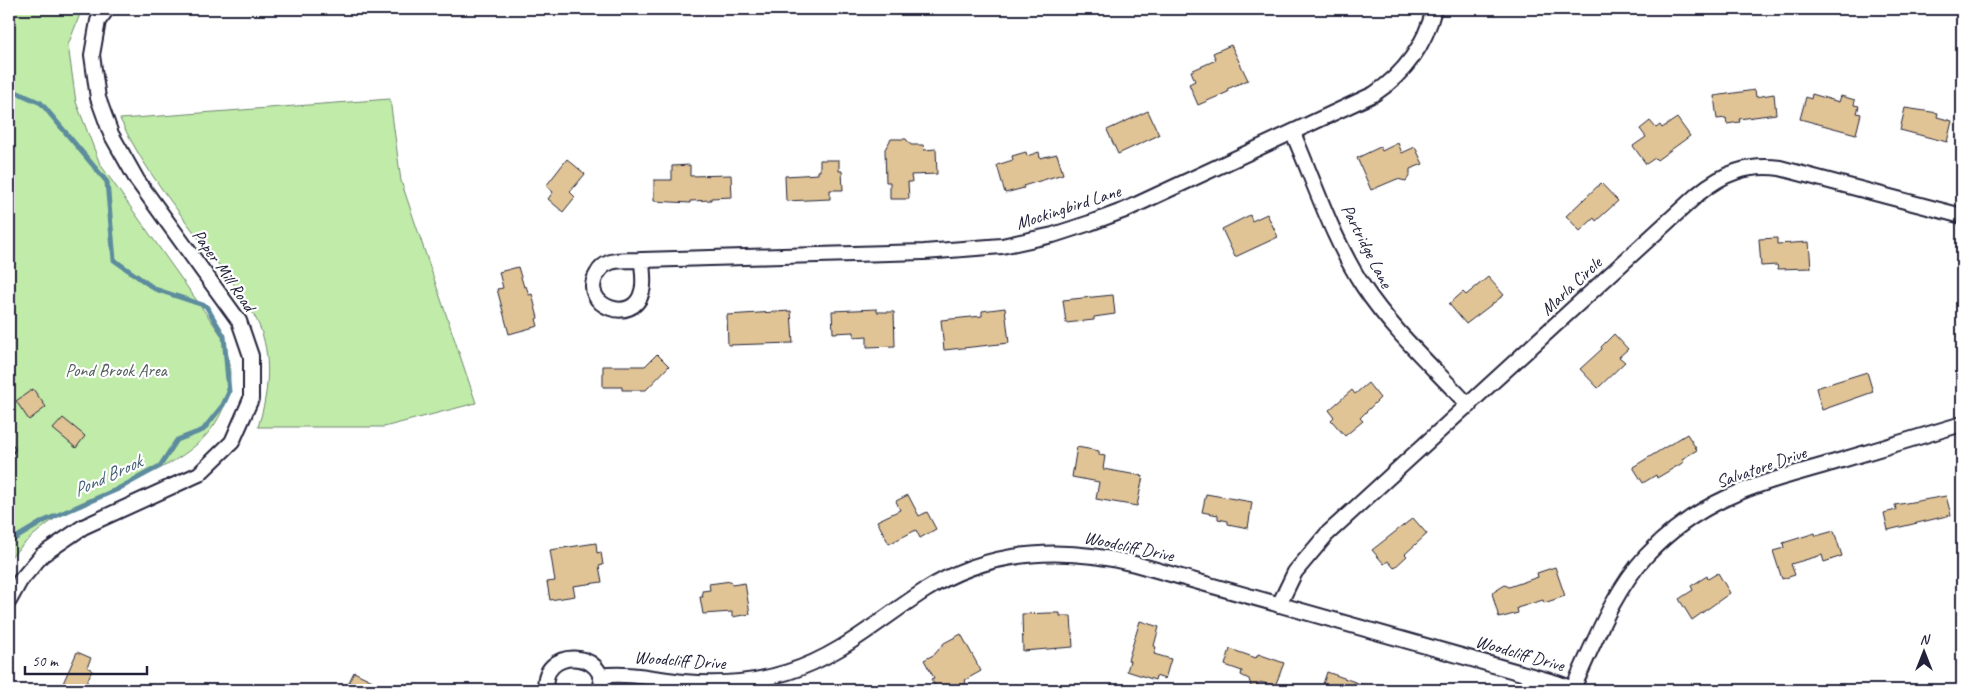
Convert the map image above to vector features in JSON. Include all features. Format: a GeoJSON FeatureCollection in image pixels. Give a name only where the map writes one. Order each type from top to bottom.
{"type":"FeatureCollection","features":[{"type":"Feature","properties":{"kind":"street","name":"Paper Mill Road"},"geometry":{"type":"LineString","coordinates":[[9,601],[20,581],[42,555],[76,532],[199,474],[232,442],[251,398],[251,356],[239,321],[138,180],[111,134],[98,98],[92,55],[98,21],[107,9]]}},
{"type":"Feature","properties":{"kind":"street","name":"Mockingbird Lane"},"geometry":{"type":"LineString","coordinates":[[642,260],[924,252],[986,248],[1018,243],[1072,229],[1108,217],[1374,94],[1397,77],[1406,66],[1422,40],[1434,9]]}},
{"type":"Feature","properties":{"kind":"street","name":"Partridge Lane"},"geometry":{"type":"LineString","coordinates":[[1293,133],[1344,250],[1363,285],[1390,320],[1469,406]]}},
{"type":"Feature","properties":{"kind":"street","name":"Marla Circle"},"geometry":{"type":"LineString","coordinates":[[1279,605],[1295,572],[1313,548],[1698,194],[1726,175],[1752,167],[1780,168],[1962,216]]}},
{"type":"Feature","properties":{"kind":"street","name":"Salvatore Drive"},"geometry":{"type":"LineString","coordinates":[[1574,689],[1618,594],[1631,575],[1645,557],[1665,538],[1701,511],[1731,494],[1756,485],[1962,424]]}},
{"type":"Feature","properties":{"kind":"street","name":"Woodcliff Drive"},"geometry":{"type":"LineString","coordinates":[[546,690],[547,676],[552,668],[565,658],[582,659],[596,669],[600,683],[624,675],[705,684],[749,681],[788,672],[826,657],[847,645],[924,591],[958,572],[998,558],[1035,552],[1074,552],[1114,559],[1574,689]]}},
{"type":"Feature","properties":{"kind":"green space","name":"Pond Brook Area"},"geometry":{"type":"Polygon","coordinates":[[[9,9],[82,9],[68,45],[76,102],[100,164],[222,336],[230,369],[226,399],[216,423],[199,443],[154,472],[77,505],[59,515],[9,559],[9,9]]]}},
{"type":"Feature","properties":{"kind":"green space"},"geometry":{"type":"Polygon","coordinates":[[[390,99],[401,181],[476,403],[384,427],[258,427],[266,391],[268,367],[264,342],[257,320],[241,294],[176,209],[140,157],[120,119],[390,99]]]}},
{"type":"Feature","properties":{"kind":"building"},"geometry":{"type":"Polygon","coordinates":[[[1231,45],[1248,80],[1227,89],[1228,92],[1198,105],[1189,84],[1195,81],[1191,71],[1216,60],[1213,53],[1231,45]]]}},
{"type":"Feature","properties":{"kind":"building"},"geometry":{"type":"Polygon","coordinates":[[[1755,90],[1756,97],[1774,94],[1776,114],[1739,119],[1740,122],[1727,124],[1726,118],[1717,119],[1714,96],[1755,90]]]}},
{"type":"Feature","properties":{"kind":"building"},"geometry":{"type":"Polygon","coordinates":[[[1812,94],[1839,102],[1841,96],[1855,100],[1854,105],[1859,106],[1857,113],[1861,114],[1856,134],[1800,119],[1806,97],[1811,99],[1812,94]]]}},
{"type":"Feature","properties":{"kind":"building"},"geometry":{"type":"Polygon","coordinates":[[[1905,108],[1938,113],[1937,117],[1952,121],[1947,142],[1900,130],[1905,108]]]}},
{"type":"Feature","properties":{"kind":"building"},"geometry":{"type":"Polygon","coordinates":[[[1148,111],[1159,135],[1118,154],[1107,130],[1148,111]]]}},
{"type":"Feature","properties":{"kind":"building"},"geometry":{"type":"Polygon","coordinates":[[[1677,118],[1690,136],[1657,160],[1655,158],[1646,164],[1633,146],[1646,137],[1640,129],[1650,121],[1656,128],[1660,125],[1662,128],[1677,118]]]}},
{"type":"Feature","properties":{"kind":"building"},"geometry":{"type":"Polygon","coordinates":[[[891,139],[906,139],[911,145],[923,145],[924,150],[936,149],[937,174],[911,175],[912,182],[908,182],[909,199],[890,199],[890,182],[886,182],[885,149],[891,139]]]}},
{"type":"Feature","properties":{"kind":"building"},"geometry":{"type":"Polygon","coordinates":[[[1398,143],[1402,153],[1415,147],[1423,164],[1410,169],[1410,175],[1406,181],[1397,179],[1371,190],[1357,158],[1380,147],[1382,151],[1398,143]]]}},
{"type":"Feature","properties":{"kind":"building"},"geometry":{"type":"Polygon","coordinates":[[[1026,152],[1027,156],[1039,152],[1040,158],[1057,154],[1063,174],[1005,193],[997,165],[1013,160],[1012,156],[1026,152]]]}},
{"type":"Feature","properties":{"kind":"building"},"geometry":{"type":"Polygon","coordinates":[[[567,159],[585,174],[570,192],[575,197],[563,212],[548,199],[553,192],[546,186],[567,159]]]}},
{"type":"Feature","properties":{"kind":"building"},"geometry":{"type":"Polygon","coordinates":[[[820,160],[839,160],[839,171],[842,171],[843,190],[830,190],[830,199],[786,201],[785,176],[818,174],[818,171],[820,171],[820,160]]]}},
{"type":"Feature","properties":{"kind":"building"},"geometry":{"type":"Polygon","coordinates":[[[690,165],[690,176],[731,175],[732,197],[690,201],[690,203],[654,201],[654,180],[672,180],[672,166],[690,165]]]}},
{"type":"Feature","properties":{"kind":"building"},"geometry":{"type":"Polygon","coordinates":[[[1601,183],[1618,201],[1596,221],[1594,218],[1580,231],[1566,216],[1601,183]]]}},
{"type":"Feature","properties":{"kind":"building"},"geometry":{"type":"Polygon","coordinates":[[[1267,214],[1278,237],[1235,257],[1222,229],[1250,215],[1252,221],[1267,214]]]}},
{"type":"Feature","properties":{"kind":"building"},"geometry":{"type":"Polygon","coordinates":[[[1777,238],[1777,244],[1809,242],[1811,268],[1778,269],[1777,265],[1761,266],[1759,239],[1777,238]]]}},
{"type":"Feature","properties":{"kind":"building"},"geometry":{"type":"Polygon","coordinates":[[[518,267],[524,287],[526,286],[529,295],[532,294],[538,326],[509,334],[497,289],[503,288],[499,272],[518,267]]]}},
{"type":"Feature","properties":{"kind":"building"},"geometry":{"type":"Polygon","coordinates":[[[1488,277],[1504,295],[1466,324],[1449,304],[1463,292],[1466,295],[1488,277]]]}},
{"type":"Feature","properties":{"kind":"building"},"geometry":{"type":"Polygon","coordinates":[[[1113,295],[1115,314],[1094,317],[1094,320],[1066,323],[1063,300],[1113,295]]]}},
{"type":"Feature","properties":{"kind":"building"},"geometry":{"type":"Polygon","coordinates":[[[1005,308],[1009,343],[944,350],[941,320],[982,316],[982,311],[1005,308]]]}},
{"type":"Feature","properties":{"kind":"building"},"geometry":{"type":"Polygon","coordinates":[[[877,309],[877,312],[894,312],[895,346],[867,347],[867,336],[854,337],[854,332],[833,333],[832,311],[877,309]]]}},
{"type":"Feature","properties":{"kind":"building"},"geometry":{"type":"Polygon","coordinates":[[[791,311],[793,343],[728,345],[727,315],[791,311]]]}},
{"type":"Feature","properties":{"kind":"building"},"geometry":{"type":"Polygon","coordinates":[[[1614,334],[1628,349],[1619,357],[1625,362],[1598,388],[1580,369],[1602,349],[1601,347],[1614,334]]]}},
{"type":"Feature","properties":{"kind":"building"},"geometry":{"type":"Polygon","coordinates":[[[657,354],[669,366],[646,390],[622,390],[622,387],[603,387],[603,366],[645,366],[657,354]]]}},
{"type":"Feature","properties":{"kind":"building"},"geometry":{"type":"Polygon","coordinates":[[[1867,372],[1873,392],[1822,410],[1816,388],[1867,372]]]}},
{"type":"Feature","properties":{"kind":"building"},"geometry":{"type":"Polygon","coordinates":[[[1368,383],[1380,398],[1360,418],[1363,421],[1345,436],[1331,420],[1334,417],[1329,410],[1352,390],[1355,394],[1368,383]]]}},
{"type":"Feature","properties":{"kind":"building"},"geometry":{"type":"Polygon","coordinates":[[[33,389],[46,407],[29,420],[16,401],[33,389]]]}},
{"type":"Feature","properties":{"kind":"building"},"geometry":{"type":"Polygon","coordinates":[[[63,418],[85,436],[76,448],[53,429],[63,418]]]}},
{"type":"Feature","properties":{"kind":"building"},"geometry":{"type":"Polygon","coordinates":[[[1687,434],[1697,450],[1682,459],[1684,462],[1657,478],[1656,475],[1643,483],[1633,467],[1687,434]]]}},
{"type":"Feature","properties":{"kind":"building"},"geometry":{"type":"Polygon","coordinates":[[[1077,447],[1099,451],[1099,455],[1105,456],[1103,469],[1143,476],[1137,506],[1096,499],[1099,482],[1072,477],[1077,447]]]}},
{"type":"Feature","properties":{"kind":"building"},"geometry":{"type":"Polygon","coordinates":[[[1206,494],[1252,502],[1248,528],[1228,524],[1228,521],[1218,519],[1218,515],[1202,512],[1206,494]]]}},
{"type":"Feature","properties":{"kind":"building"},"geometry":{"type":"Polygon","coordinates":[[[908,495],[919,516],[927,512],[936,529],[920,538],[916,530],[889,544],[877,521],[900,510],[896,501],[908,495]]]}},
{"type":"Feature","properties":{"kind":"building"},"geometry":{"type":"Polygon","coordinates":[[[1946,496],[1951,515],[1888,530],[1884,513],[1896,510],[1895,505],[1946,496]]]}},
{"type":"Feature","properties":{"kind":"building"},"geometry":{"type":"Polygon","coordinates":[[[1413,518],[1427,534],[1405,554],[1407,556],[1394,568],[1388,561],[1384,564],[1372,550],[1413,518]]]}},
{"type":"Feature","properties":{"kind":"building"},"geometry":{"type":"Polygon","coordinates":[[[1834,531],[1842,556],[1824,562],[1822,555],[1791,564],[1795,575],[1782,579],[1773,551],[1784,548],[1783,543],[1815,533],[1816,536],[1834,531]]]}},
{"type":"Feature","properties":{"kind":"building"},"geometry":{"type":"Polygon","coordinates":[[[596,543],[597,553],[601,552],[603,565],[599,566],[602,582],[573,586],[575,596],[550,600],[547,582],[555,581],[550,550],[596,543]]]}},
{"type":"Feature","properties":{"kind":"building"},"geometry":{"type":"Polygon","coordinates":[[[1555,567],[1565,596],[1544,603],[1543,600],[1517,608],[1518,613],[1499,618],[1492,593],[1505,585],[1509,587],[1538,577],[1537,573],[1555,567]]]}},
{"type":"Feature","properties":{"kind":"building"},"geometry":{"type":"Polygon","coordinates":[[[1718,573],[1730,593],[1692,620],[1679,599],[1693,590],[1691,586],[1707,576],[1708,579],[1718,573]]]}},
{"type":"Feature","properties":{"kind":"building"},"geometry":{"type":"Polygon","coordinates":[[[731,581],[732,585],[745,583],[750,614],[732,617],[732,612],[703,614],[700,597],[703,597],[702,591],[710,590],[709,584],[731,581]]]}},
{"type":"Feature","properties":{"kind":"building"},"geometry":{"type":"Polygon","coordinates":[[[1060,613],[1060,616],[1071,616],[1073,647],[1023,651],[1022,614],[1060,613]]]}},
{"type":"Feature","properties":{"kind":"building"},"geometry":{"type":"Polygon","coordinates":[[[1140,621],[1159,627],[1154,654],[1171,659],[1165,679],[1156,676],[1155,680],[1127,671],[1130,661],[1128,660],[1140,621]]]}},
{"type":"Feature","properties":{"kind":"building"},"geometry":{"type":"Polygon","coordinates":[[[961,634],[981,671],[965,680],[966,683],[952,690],[938,690],[931,679],[934,678],[924,660],[935,654],[944,643],[961,634]]]}},
{"type":"Feature","properties":{"kind":"building"},"geometry":{"type":"Polygon","coordinates":[[[1230,649],[1256,658],[1258,654],[1284,663],[1275,686],[1260,682],[1252,690],[1249,679],[1241,675],[1242,671],[1225,665],[1230,649]]]}},
{"type":"Feature","properties":{"kind":"building"},"geometry":{"type":"Polygon","coordinates":[[[77,652],[91,658],[87,667],[92,670],[87,682],[83,690],[60,690],[77,652]]]}},
{"type":"Feature","properties":{"kind":"building"},"geometry":{"type":"Polygon","coordinates":[[[354,672],[391,690],[345,690],[354,672]]]}},
{"type":"Feature","properties":{"kind":"building"},"geometry":{"type":"Polygon","coordinates":[[[1327,672],[1372,688],[1372,690],[1321,690],[1327,672]]]}},
{"type":"Feature","properties":{"kind":"waterway","name":"Pond Brook"},"geometry":{"type":"LineString","coordinates":[[9,89],[41,103],[107,182],[114,260],[155,289],[206,306],[224,336],[229,392],[223,405],[203,430],[177,440],[160,466],[116,490],[44,521],[9,542]]}}]}
